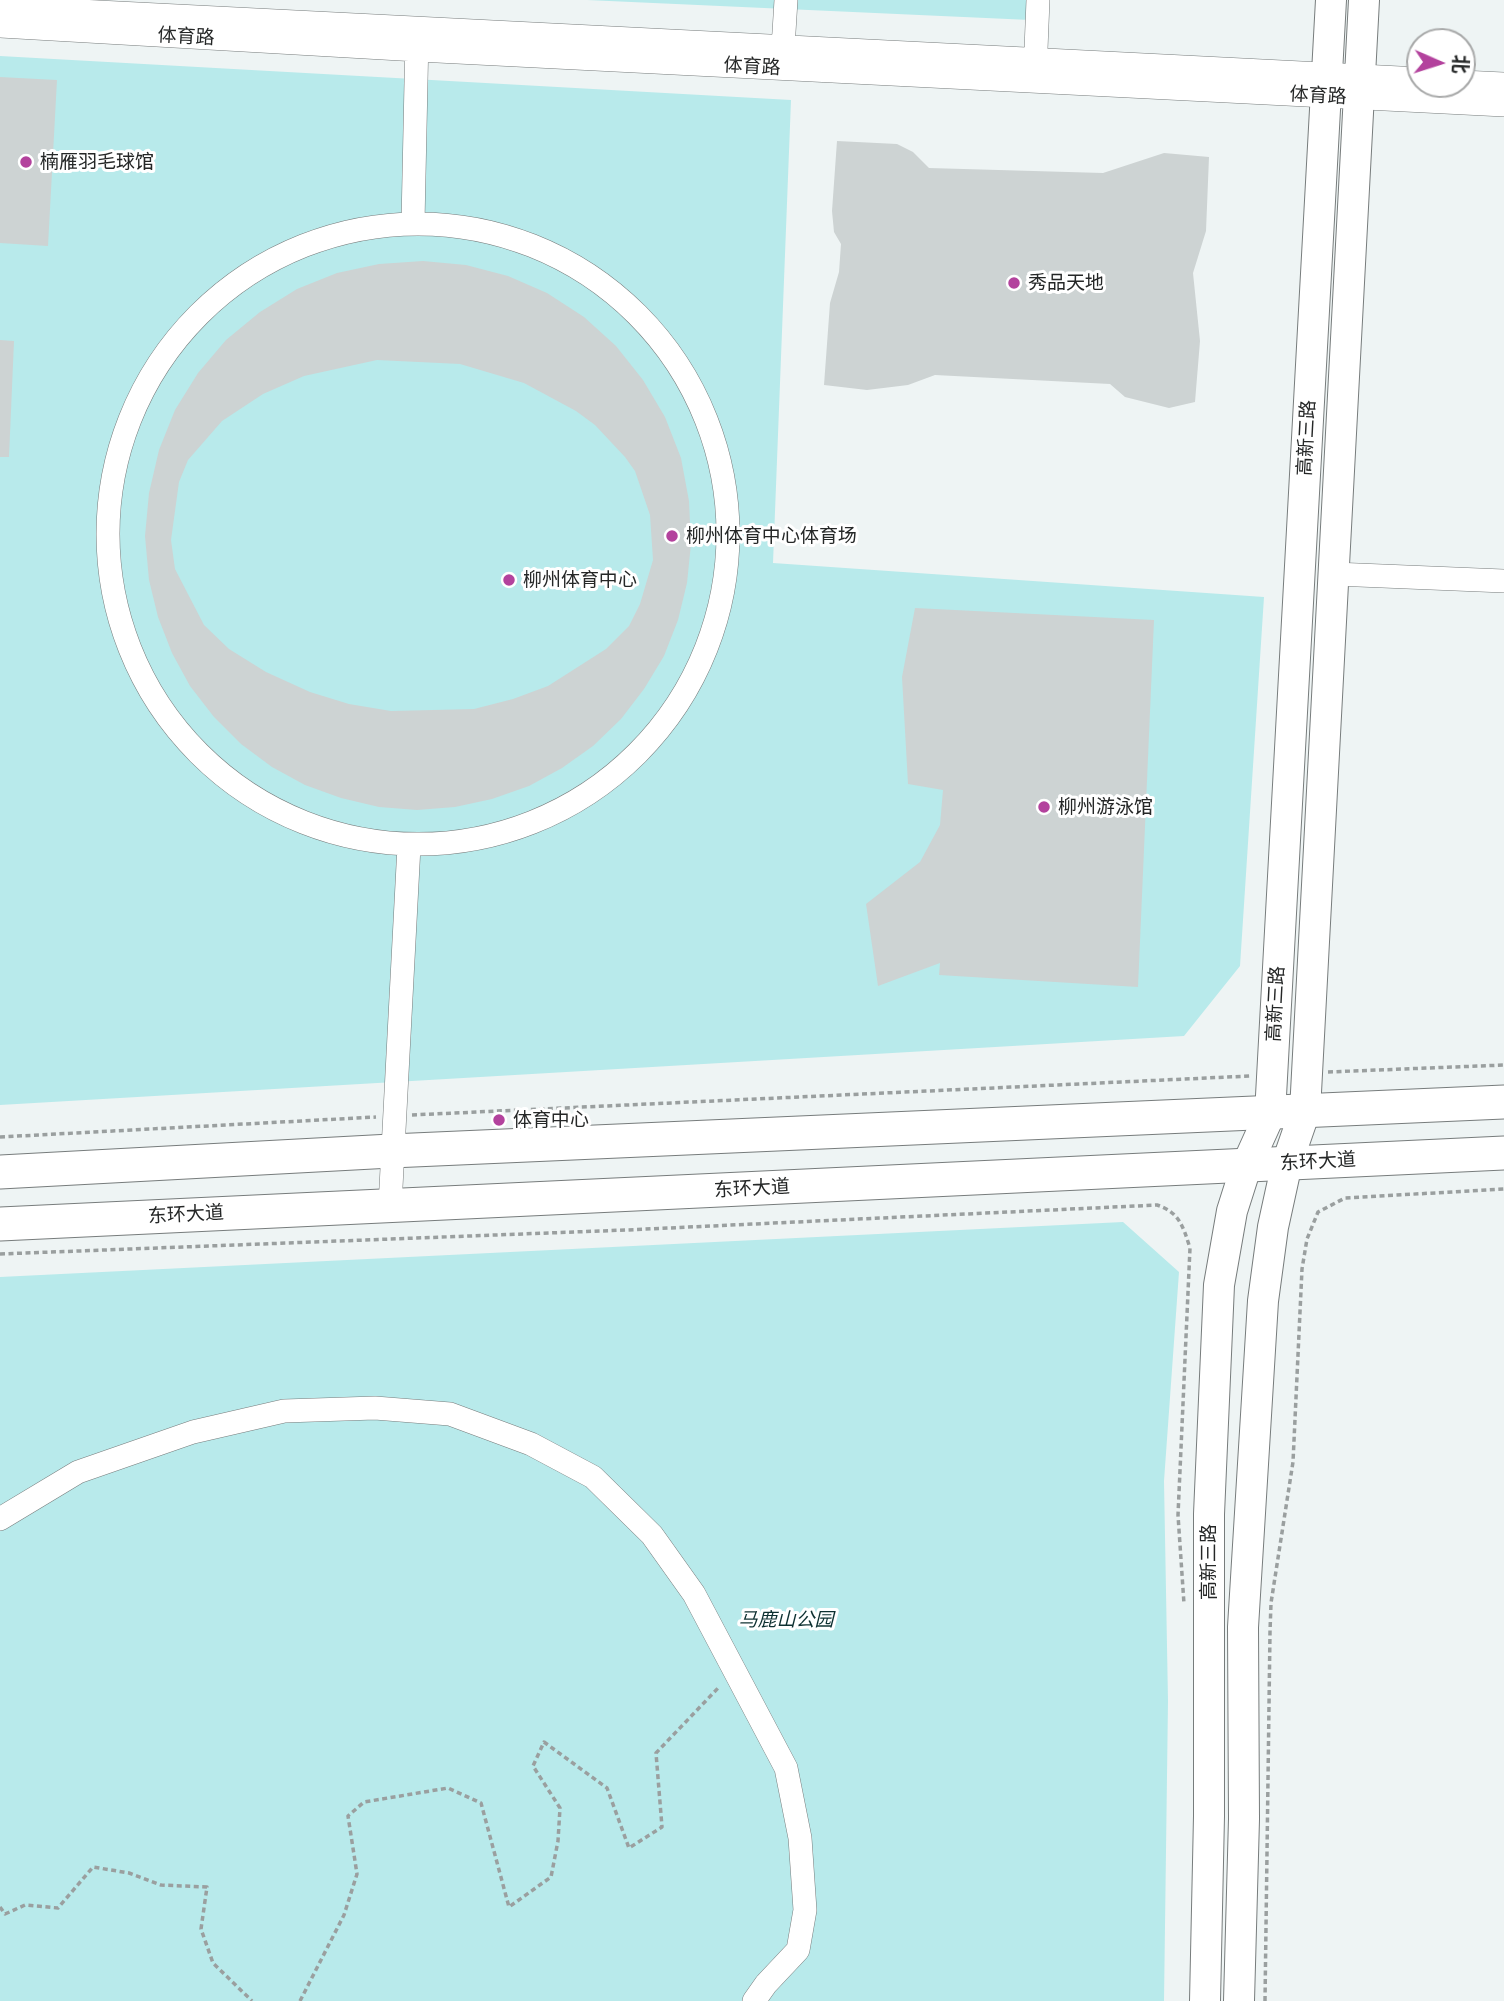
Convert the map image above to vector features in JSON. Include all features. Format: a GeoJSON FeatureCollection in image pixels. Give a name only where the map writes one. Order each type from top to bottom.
{"type":"FeatureCollection","features":[{"type":"Feature","properties":{"kind":"highway"},"geometry":{"type":"LineString","coordinates":[[0,1172],[391,1151],[1504,1102]]}},
{"type":"Feature","properties":{"kind":"highway","name":"东环大道"},"geometry":{"type":"LineString","coordinates":[[0,1224],[1504,1153]]}},
{"type":"Feature","properties":{"kind":"main road","name":"高新三路"},"geometry":{"type":"LineString","coordinates":[[1205,2001],[1209,1843],[1209,1514],[1219,1285],[1232,1211],[1246,1167],[1270,1114],[1331,0]]}},
{"type":"Feature","properties":{"kind":"main road","name":"高新三路"},"geometry":{"type":"LineString","coordinates":[[1240,2001],[1244,1819],[1243,1627],[1263,1301],[1273,1227],[1287,1163],[1305,1111],[1364,0]]}},
{"type":"Feature","properties":{"kind":"street"},"geometry":{"type":"LineString","coordinates":[[783,48],[786,0]]}},
{"type":"Feature","properties":{"kind":"street"},"geometry":{"type":"LineString","coordinates":[[1035,71],[1038,0]]}},
{"type":"Feature","properties":{"kind":"street","name":"体育路"},"geometry":{"type":"LineString","coordinates":[[0,7],[417,40],[1360,87],[1504,105]]}},
{"type":"Feature","properties":{"kind":"street","name":"体育路"},"geometry":{"type":"LineString","coordinates":[[0,26],[417,40],[783,48],[1035,71]]}},
{"type":"Feature","properties":{"kind":"street"},"geometry":{"type":"LineString","coordinates":[[413,222],[417,40]]}},
{"type":"Feature","properties":{"kind":"street","name":"体育路"},"geometry":{"type":"LineString","coordinates":[[1360,87],[1406,81]]}},
{"type":"Feature","properties":{"kind":"street"},"geometry":{"type":"LineString","coordinates":[[1476,83],[1504,84]]}},
{"type":"Feature","properties":{"kind":"street"},"geometry":{"type":"LineString","coordinates":[[413,222],[488,230],[560,256],[623,299],[673,356],[709,423],[727,498],[727,510],[726,574],[707,648],[671,715],[619,771],[556,814],[484,839],[409,846],[336,835],[268,807],[200,754],[160,707],[127,641],[110,569],[110,495],[128,423],[162,357],[211,302],[271,259],[340,232],[413,222]]}},
{"type":"Feature","properties":{"kind":"street"},"geometry":{"type":"LineString","coordinates":[[1334,574],[1504,581]]}},
{"type":"Feature","properties":{"kind":"street"},"geometry":{"type":"LineString","coordinates":[[390,1206],[409,846]]}},
{"type":"Feature","properties":{"kind":"street"},"geometry":{"type":"LineString","coordinates":[[0,1519],[78,1472],[193,1432],[284,1411],[375,1408],[450,1414],[531,1444],[593,1477],[652,1535],[694,1594],[786,1768],[800,1838],[805,1910],[798,1950],[765,1984],[754,2001]]}},
{"type":"Feature","properties":{"kind":"path"},"geometry":{"type":"LineString","coordinates":[[1307,1073],[1504,1065]]}},
{"type":"Feature","properties":{"kind":"path"},"geometry":{"type":"LineString","coordinates":[[0,1136],[1272,1075]]}},
{"type":"Feature","properties":{"kind":"path"},"geometry":{"type":"LineString","coordinates":[[1265,2001],[1270,1622],[1293,1462],[1302,1269],[1307,1239],[1318,1212],[1345,1198],[1504,1189]]}},
{"type":"Feature","properties":{"kind":"path"},"geometry":{"type":"LineString","coordinates":[[0,1254],[626,1230],[1157,1205],[1170,1209],[1181,1221],[1190,1248],[1178,1515],[1185,1615]]}},
{"type":"Feature","properties":{"kind":"path"},"geometry":{"type":"LineString","coordinates":[[300,2001],[344,1915],[354,1884],[357,1874],[348,1816],[364,1802],[448,1788],[481,1803],[509,1907],[551,1877],[558,1842],[560,1808],[533,1766],[544,1742],[607,1788],[629,1848],[662,1828],[656,1753],[717,1690],[733,1667]]}},
{"type":"Feature","properties":{"kind":"path"},"geometry":{"type":"LineString","coordinates":[[0,1908],[5,1914],[24,1905],[58,1908],[93,1867],[129,1873],[161,1885],[207,1887],[201,1929],[213,1962],[252,2001]]}},
{"type":"Feature","properties":{"kind":"green space"},"geometry":{"type":"Polygon","coordinates":[[[587,0],[1031,0],[1030,20],[587,0]]]}},
{"type":"Feature","properties":{"kind":"green space","name":"柳州体育中心"},"geometry":{"type":"Polygon","coordinates":[[[0,56],[791,100],[773,563],[1264,597],[1240,966],[1184,1036],[0,1105],[0,56]]]}},
{"type":"Feature","properties":{"kind":"green space","name":"马鹿山公园"},"geometry":{"type":"Polygon","coordinates":[[[1123,1222],[1179,1272],[1164,1481],[1168,1701],[1164,2001],[0,2001],[0,1277],[1123,1222]]]}},
{"type":"Feature","properties":{"kind":"building","name":"楠雁羽毛球馆"},"geometry":{"type":"Polygon","coordinates":[[[0,77],[57,80],[48,246],[0,243],[0,77]]]}},
{"type":"Feature","properties":{"kind":"building","name":"秀品天地"},"geometry":{"type":"Polygon","coordinates":[[[837,141],[897,144],[913,152],[929,168],[1103,173],[1164,153],[1209,157],[1206,231],[1193,273],[1200,341],[1195,402],[1169,408],[1125,397],[1110,384],[935,375],[908,385],[867,390],[824,385],[830,303],[839,272],[841,244],[834,232],[832,211],[837,141]]]}},
{"type":"Feature","properties":{"kind":"building","name":"柳州体育中心体育场"},"geometry":{"type":"Polygon","coordinates":[[[423,261],[466,265],[508,276],[547,293],[584,317],[616,346],[643,380],[665,417],[681,458],[689,501],[691,544],[687,583],[678,620],[664,656],[644,689],[621,719],[593,746],[562,768],[529,786],[492,799],[455,807],[417,810],[379,807],[341,798],[305,785],[272,767],[241,744],[214,717],[190,686],[172,653],[158,617],[149,580],[145,536],[149,493],[159,450],[175,410],[198,373],[226,340],[260,312],[297,289],[337,273],[379,264],[423,261]],[[377,360],[304,376],[263,394],[222,421],[188,460],[179,482],[171,540],[175,569],[204,625],[229,649],[266,672],[310,692],[349,704],[391,711],[474,709],[548,686],[606,649],[629,626],[640,604],[653,560],[650,515],[635,471],[595,425],[576,411],[524,383],[460,364],[377,360]]]}},
{"type":"Feature","properties":{"kind":"building"},"geometry":{"type":"Polygon","coordinates":[[[0,340],[14,341],[9,457],[0,457],[0,340]]]}},
{"type":"Feature","properties":{"kind":"building","name":"柳州游泳馆"},"geometry":{"type":"Polygon","coordinates":[[[915,608],[1154,620],[1138,987],[939,975],[940,963],[878,986],[866,904],[920,862],[940,825],[943,790],[908,784],[902,677],[915,608]]]}},
{"type":"Feature","properties":{"kind":"place","name":"楠雁羽毛球馆"},"geometry":{"type":"Point","coordinates":[26,162]}},
{"type":"Feature","properties":{"kind":"place","name":"秀品天地"},"geometry":{"type":"Point","coordinates":[1014,283]}},
{"type":"Feature","properties":{"kind":"place","name":"柳州体育中心体育场"},"geometry":{"type":"Point","coordinates":[672,536]}},
{"type":"Feature","properties":{"kind":"place","name":"柳州体育中心"},"geometry":{"type":"Point","coordinates":[509,580]}},
{"type":"Feature","properties":{"kind":"place","name":"柳州游泳馆"},"geometry":{"type":"Point","coordinates":[1044,807]}},
{"type":"Feature","properties":{"kind":"place","name":"体育中心"},"geometry":{"type":"Point","coordinates":[499,1120]}}]}
